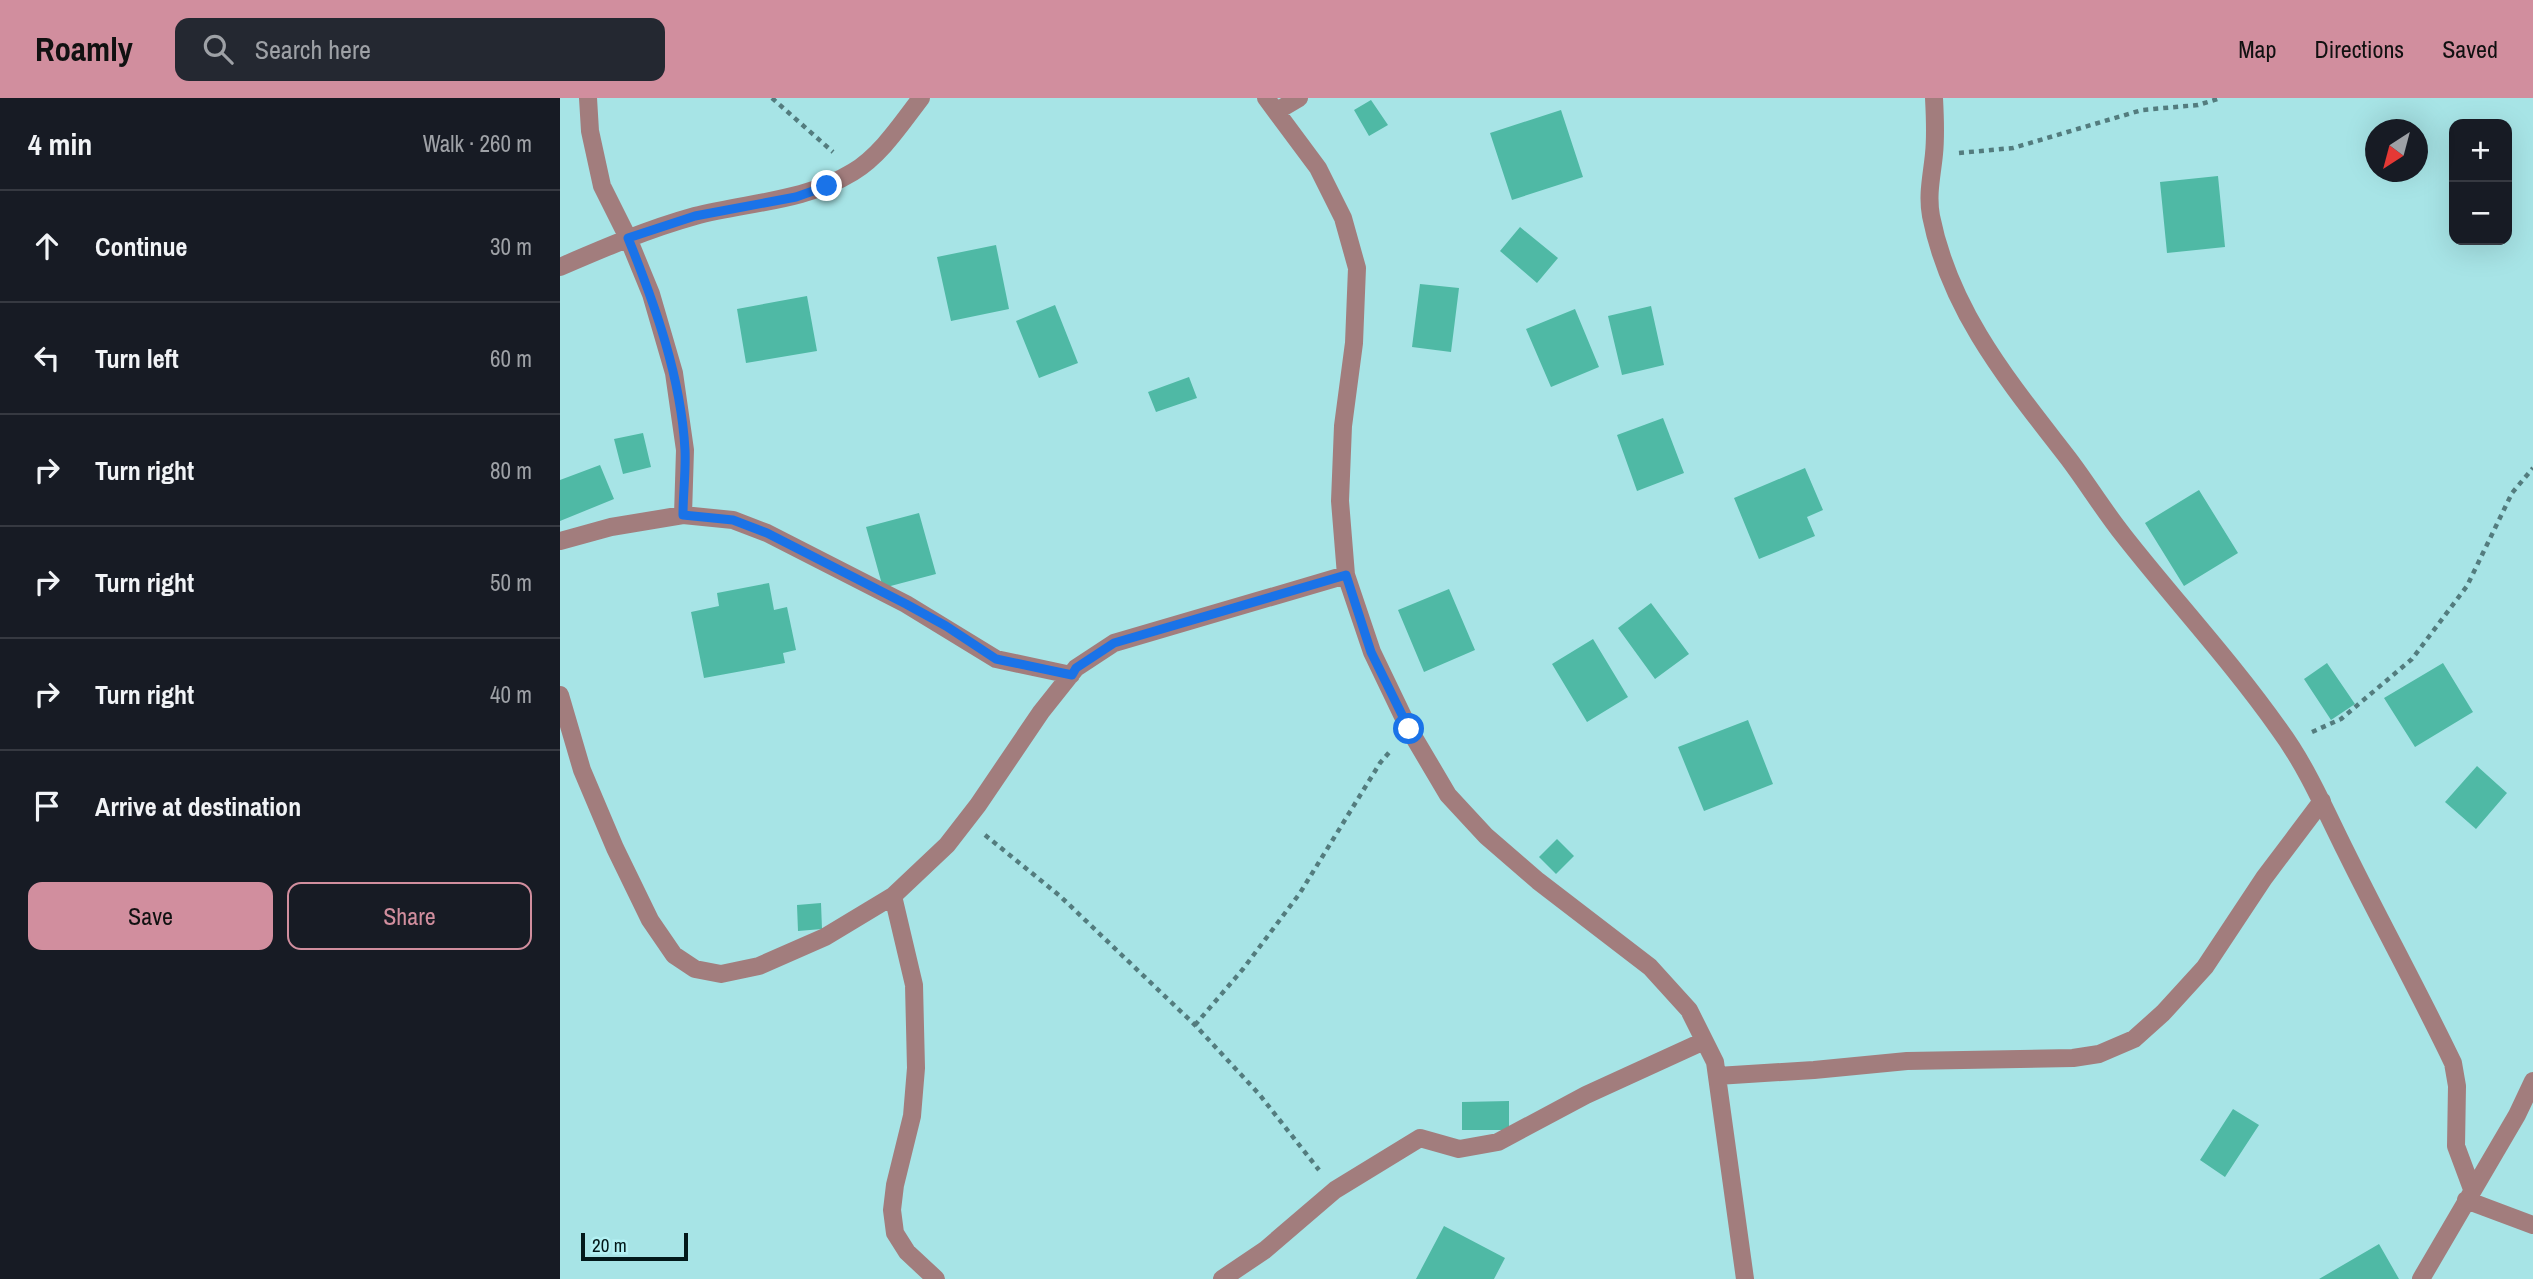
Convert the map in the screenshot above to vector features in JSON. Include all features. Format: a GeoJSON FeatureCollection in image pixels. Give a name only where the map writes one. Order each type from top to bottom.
{"type":"FeatureCollection","features":[{"type":"Feature","properties":{"kind":"street"},"geometry":{"type":"LineString","coordinates":[[588,98],[590,131],[602,186],[628,238],[651,294],[674,373],[685,450],[683,515]]}},
{"type":"Feature","properties":{"kind":"street"},"geometry":{"type":"LineString","coordinates":[[560,267],[628,238],[695,216],[796,197],[855,172],[887,143],[921,98]]}},
{"type":"Feature","properties":{"kind":"street"},"geometry":{"type":"LineString","coordinates":[[1299,98],[1272,104],[1318,169],[1343,218],[1357,268],[1354,343],[1343,426],[1340,502],[1346,575],[1371,652],[1409,729],[1448,795],[1486,836],[1538,881],[1650,967],[1689,1010],[1715,1062],[1745,1279]]}},
{"type":"Feature","properties":{"kind":"street"},"geometry":{"type":"LineString","coordinates":[[1934,98],[1936,123],[1929,182],[1930,214],[1943,259],[1970,324],[2001,372],[2123,535],[2246,684],[2287,742],[2322,801],[2453,1063],[2456,1086],[2456,1146],[2469,1195],[2533,1226]]}},
{"type":"Feature","properties":{"kind":"street"},"geometry":{"type":"LineString","coordinates":[[560,541],[611,527],[683,515],[733,520],[767,533],[906,604],[996,659],[1072,675]]}},
{"type":"Feature","properties":{"kind":"street"},"geometry":{"type":"LineString","coordinates":[[560,695],[582,770],[615,848],[650,920],[674,955],[695,969],[720,974],[758,966],[825,937],[893,896],[947,845],[1041,712],[1076,668],[1114,643],[1346,575]]}},
{"type":"Feature","properties":{"kind":"street"},"geometry":{"type":"LineString","coordinates":[[1717,1076],[1907,1061],[2073,1058],[2099,1054],[2134,1039],[2163,1013],[2206,967],[2264,878],[2322,801]]}},
{"type":"Feature","properties":{"kind":"street"},"geometry":{"type":"LineString","coordinates":[[893,896],[914,985],[916,1068],[912,1116],[895,1185],[892,1210],[895,1233],[907,1252],[936,1279]]}},
{"type":"Feature","properties":{"kind":"street"},"geometry":{"type":"LineString","coordinates":[[1222,1279],[1265,1251],[1335,1190],[1420,1138],[1458,1149],[1498,1142],[1586,1096],[1704,1041]]}},
{"type":"Feature","properties":{"kind":"street"},"geometry":{"type":"LineString","coordinates":[[2421,1279],[2517,1115],[2533,1081]]}},
{"type":"Feature","properties":{"kind":"path"},"geometry":{"type":"LineString","coordinates":[[772,98],[855,172]]}},
{"type":"Feature","properties":{"kind":"path"},"geometry":{"type":"LineString","coordinates":[[1934,155],[2013,148],[2142,110],[2198,105],[2221,98]]}},
{"type":"Feature","properties":{"kind":"path"},"geometry":{"type":"LineString","coordinates":[[2287,742],[2341,719],[2412,659],[2467,586],[2512,493],[2533,468]]}},
{"type":"Feature","properties":{"kind":"path"},"geometry":{"type":"LineString","coordinates":[[1195,1025],[1277,925],[1300,893],[1380,763],[1409,729]]}},
{"type":"Feature","properties":{"kind":"path"},"geometry":{"type":"LineString","coordinates":[[967,820],[1059,896],[1195,1025],[1259,1094],[1335,1190]]}},
{"type":"Feature","properties":{"kind":"building"},"geometry":{"type":"Polygon","coordinates":[[[1371,100],[1388,125],[1369,136],[1354,110],[1371,100]]]}},
{"type":"Feature","properties":{"kind":"building"},"geometry":{"type":"Polygon","coordinates":[[[1561,110],[1583,177],[1512,200],[1490,133],[1561,110]]]}},
{"type":"Feature","properties":{"kind":"building"},"geometry":{"type":"Polygon","coordinates":[[[2218,176],[2225,247],[2167,253],[2160,182],[2218,176]]]}},
{"type":"Feature","properties":{"kind":"building"},"geometry":{"type":"Polygon","coordinates":[[[1520,227],[1558,258],[1537,283],[1500,251],[1520,227]]]}},
{"type":"Feature","properties":{"kind":"building"},"geometry":{"type":"Polygon","coordinates":[[[996,245],[1009,309],[951,321],[937,257],[996,245]]]}},
{"type":"Feature","properties":{"kind":"building"},"geometry":{"type":"Polygon","coordinates":[[[1420,284],[1459,288],[1451,352],[1412,347],[1420,284]]]}},
{"type":"Feature","properties":{"kind":"building"},"geometry":{"type":"Polygon","coordinates":[[[807,296],[817,351],[746,363],[737,309],[807,296]]]}},
{"type":"Feature","properties":{"kind":"building"},"geometry":{"type":"Polygon","coordinates":[[[1055,305],[1078,363],[1039,378],[1016,321],[1055,305]]]}},
{"type":"Feature","properties":{"kind":"building"},"geometry":{"type":"Polygon","coordinates":[[[1651,306],[1664,365],[1622,375],[1608,316],[1651,306]]]}},
{"type":"Feature","properties":{"kind":"building"},"geometry":{"type":"Polygon","coordinates":[[[1575,309],[1599,367],[1551,387],[1526,329],[1575,309]]]}},
{"type":"Feature","properties":{"kind":"building"},"geometry":{"type":"Polygon","coordinates":[[[1189,377],[1197,398],[1156,412],[1148,392],[1189,377]]]}},
{"type":"Feature","properties":{"kind":"building"},"geometry":{"type":"Polygon","coordinates":[[[1663,418],[1684,473],[1637,491],[1617,435],[1663,418]]]}},
{"type":"Feature","properties":{"kind":"building"},"geometry":{"type":"Polygon","coordinates":[[[643,433],[651,467],[623,474],[614,439],[643,433]]]}},
{"type":"Feature","properties":{"kind":"building"},"geometry":{"type":"Polygon","coordinates":[[[600,465],[614,499],[560,521],[560,480],[600,465]]]}},
{"type":"Feature","properties":{"kind":"building"},"geometry":{"type":"Polygon","coordinates":[[[1805,468],[1823,510],[1807,517],[1815,536],[1759,559],[1734,498],[1805,468]]]}},
{"type":"Feature","properties":{"kind":"building"},"geometry":{"type":"Polygon","coordinates":[[[2199,490],[2238,553],[2184,586],[2145,523],[2199,490]]]}},
{"type":"Feature","properties":{"kind":"building"},"geometry":{"type":"Polygon","coordinates":[[[919,513],[936,574],[883,588],[866,527],[919,513]]]}},
{"type":"Feature","properties":{"kind":"building"},"geometry":{"type":"Polygon","coordinates":[[[769,583],[774,610],[787,607],[796,650],[783,653],[785,663],[704,678],[691,612],[719,606],[717,593],[769,583]]]}},
{"type":"Feature","properties":{"kind":"building"},"geometry":{"type":"Polygon","coordinates":[[[1449,589],[1475,650],[1424,672],[1398,610],[1449,589]]]}},
{"type":"Feature","properties":{"kind":"building"},"geometry":{"type":"Polygon","coordinates":[[[1651,603],[1689,654],[1655,679],[1618,628],[1651,603]]]}},
{"type":"Feature","properties":{"kind":"building"},"geometry":{"type":"Polygon","coordinates":[[[1593,639],[1628,697],[1587,722],[1552,664],[1593,639]]]}},
{"type":"Feature","properties":{"kind":"building"},"geometry":{"type":"Polygon","coordinates":[[[2327,663],[2355,704],[2331,720],[2304,679],[2327,663]]]}},
{"type":"Feature","properties":{"kind":"building"},"geometry":{"type":"Polygon","coordinates":[[[2443,663],[2473,712],[2415,747],[2384,698],[2443,663]]]}},
{"type":"Feature","properties":{"kind":"building"},"geometry":{"type":"Polygon","coordinates":[[[1748,720],[1773,784],[1704,811],[1678,747],[1748,720]]]}},
{"type":"Feature","properties":{"kind":"building"},"geometry":{"type":"Polygon","coordinates":[[[2477,766],[2507,793],[2476,829],[2445,802],[2477,766]]]}},
{"type":"Feature","properties":{"kind":"building"},"geometry":{"type":"Polygon","coordinates":[[[1557,839],[1574,856],[1556,874],[1539,857],[1557,839]]]}},
{"type":"Feature","properties":{"kind":"building"},"geometry":{"type":"Polygon","coordinates":[[[821,903],[822,929],[798,931],[797,905],[821,903]]]}},
{"type":"Feature","properties":{"kind":"building"},"geometry":{"type":"Polygon","coordinates":[[[1509,1101],[1509,1130],[1462,1130],[1462,1102],[1509,1101]]]}},
{"type":"Feature","properties":{"kind":"building"},"geometry":{"type":"Polygon","coordinates":[[[2233,1109],[2259,1125],[2225,1177],[2200,1160],[2233,1109]]]}},
{"type":"Feature","properties":{"kind":"building"},"geometry":{"type":"Polygon","coordinates":[[[1444,1226],[1505,1258],[1494,1279],[1416,1279],[1444,1226]]]}},
{"type":"Feature","properties":{"kind":"building"},"geometry":{"type":"Polygon","coordinates":[[[2379,1244],[2399,1279],[2319,1279],[2379,1244]]]}},
{"type":"Feature","properties":{"kind":"route"},"geometry":{"type":"LineString","coordinates":[[827,186],[796,197],[695,216],[628,238],[651,294],[674,373],[685,450],[683,515],[733,520],[767,533],[946,626],[996,659],[1072,675],[1076,668],[1114,643],[1200,620],[1346,575],[1371,652],[1409,729]]}}]}
